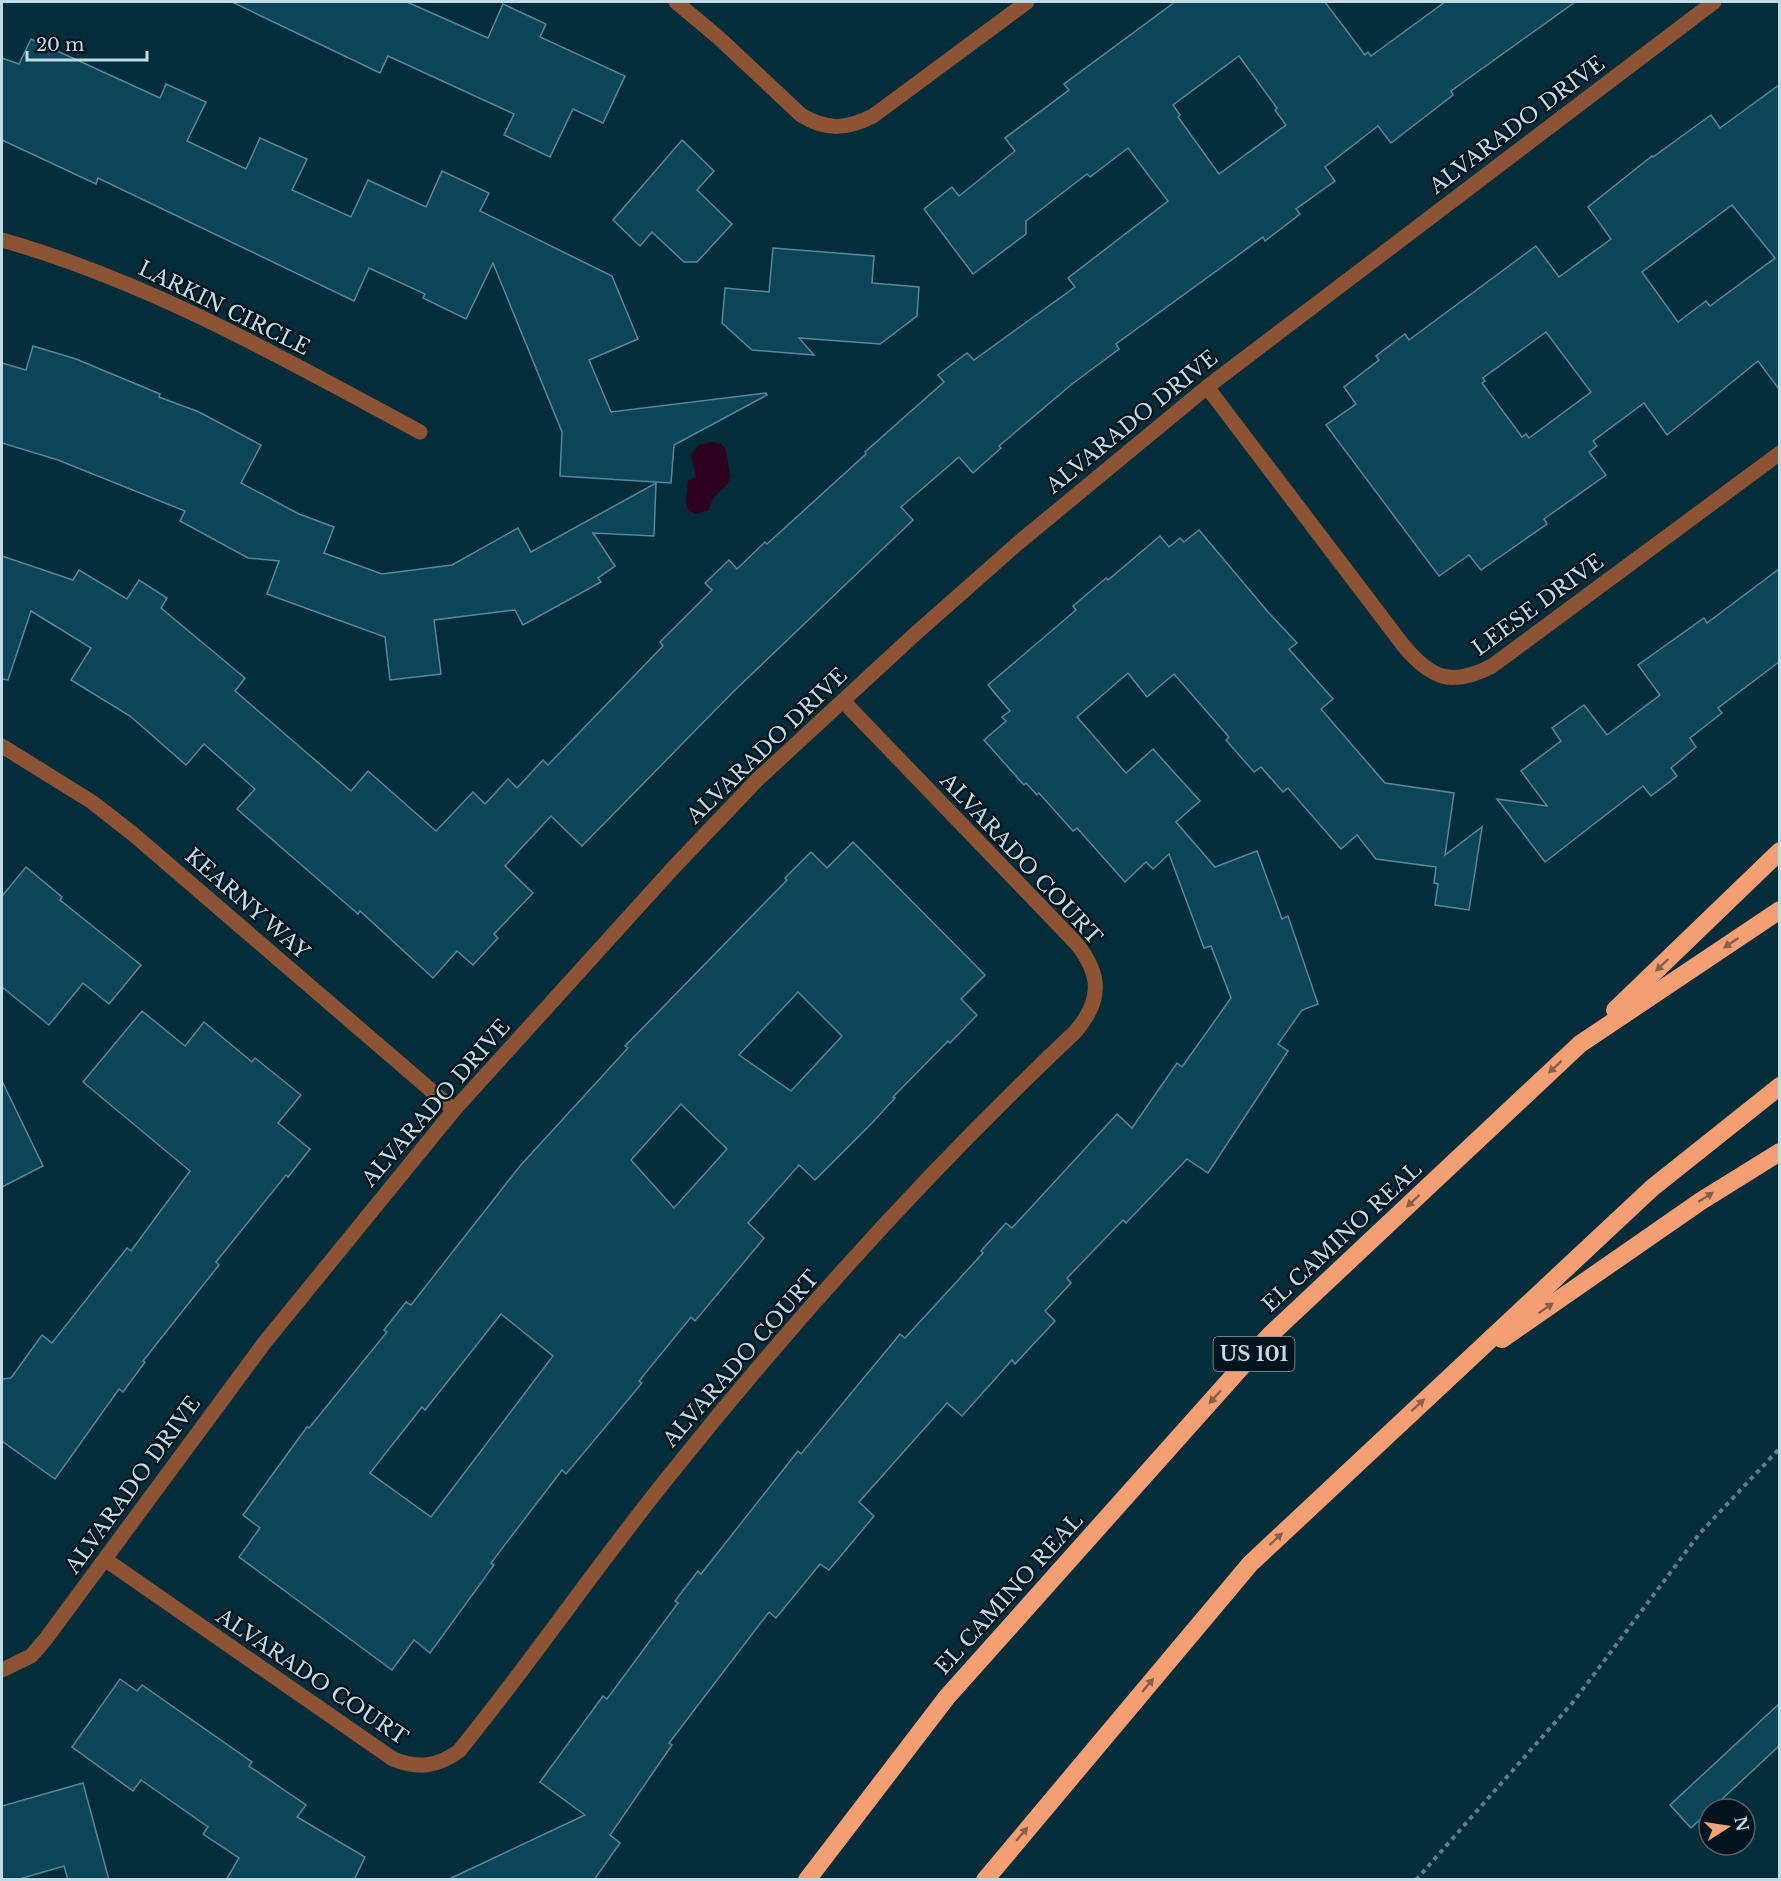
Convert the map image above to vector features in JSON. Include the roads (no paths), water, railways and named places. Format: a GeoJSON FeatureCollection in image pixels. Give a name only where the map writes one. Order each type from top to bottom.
{"type":"FeatureCollection","features":[{"type":"Feature","properties":{"kind":"highway"},"geometry":{"type":"LineString","coordinates":[[1580,1044],[1779,851]]}},
{"type":"Feature","properties":{"kind":"highway","name":"EL CAMINO REAL"},"geometry":{"type":"LineString","coordinates":[[807,1880],[947,1697],[1270,1335],[1580,1044],[1779,910]]}},
{"type":"Feature","properties":{"kind":"highway"},"geometry":{"type":"LineString","coordinates":[[985,1880],[1250,1564],[1446,1378],[1652,1188],[1779,1086]]}},
{"type":"Feature","properties":{"kind":"highway"},"geometry":{"type":"LineString","coordinates":[[1446,1378],[1701,1201],[1779,1152]]}},
{"type":"Feature","properties":{"kind":"street"},"geometry":{"type":"LineString","coordinates":[[676,2],[719,38],[801,115],[816,124],[835,128],[854,126],[873,116],[1027,2]]}},
{"type":"Feature","properties":{"kind":"street","name":"ALVARADO DRIVE"},"geometry":{"type":"LineString","coordinates":[[2,1670],[30,1656],[106,1560],[265,1342],[454,1110],[682,858],[757,780],[1017,544],[1207,387],[1714,2]]}},
{"type":"Feature","properties":{"kind":"street","name":"LARKIN CIRCLE"},"geometry":{"type":"LineString","coordinates":[[2,240],[70,262],[173,304],[295,364],[420,432]]}},
{"type":"Feature","properties":{"kind":"street","name":"LEESE DRIVE"},"geometry":{"type":"LineString","coordinates":[[1207,387],[1410,653],[1432,673],[1446,678],[1462,678],[1492,666],[1779,453]]}},
{"type":"Feature","properties":{"kind":"street","name":"ALVARADO COURT"},"geometry":{"type":"LineString","coordinates":[[106,1560],[393,1759],[422,1767],[446,1760],[459,1751],[595,1570],[752,1375],[937,1168],[1076,1032],[1088,1018],[1095,1001],[1096,984],[1092,969],[1081,949],[843,701]]}},
{"type":"Feature","properties":{"kind":"street","name":"KEARNY WAY"},"geometry":{"type":"LineString","coordinates":[[2,746],[92,802],[133,834],[454,1110]]}}]}
